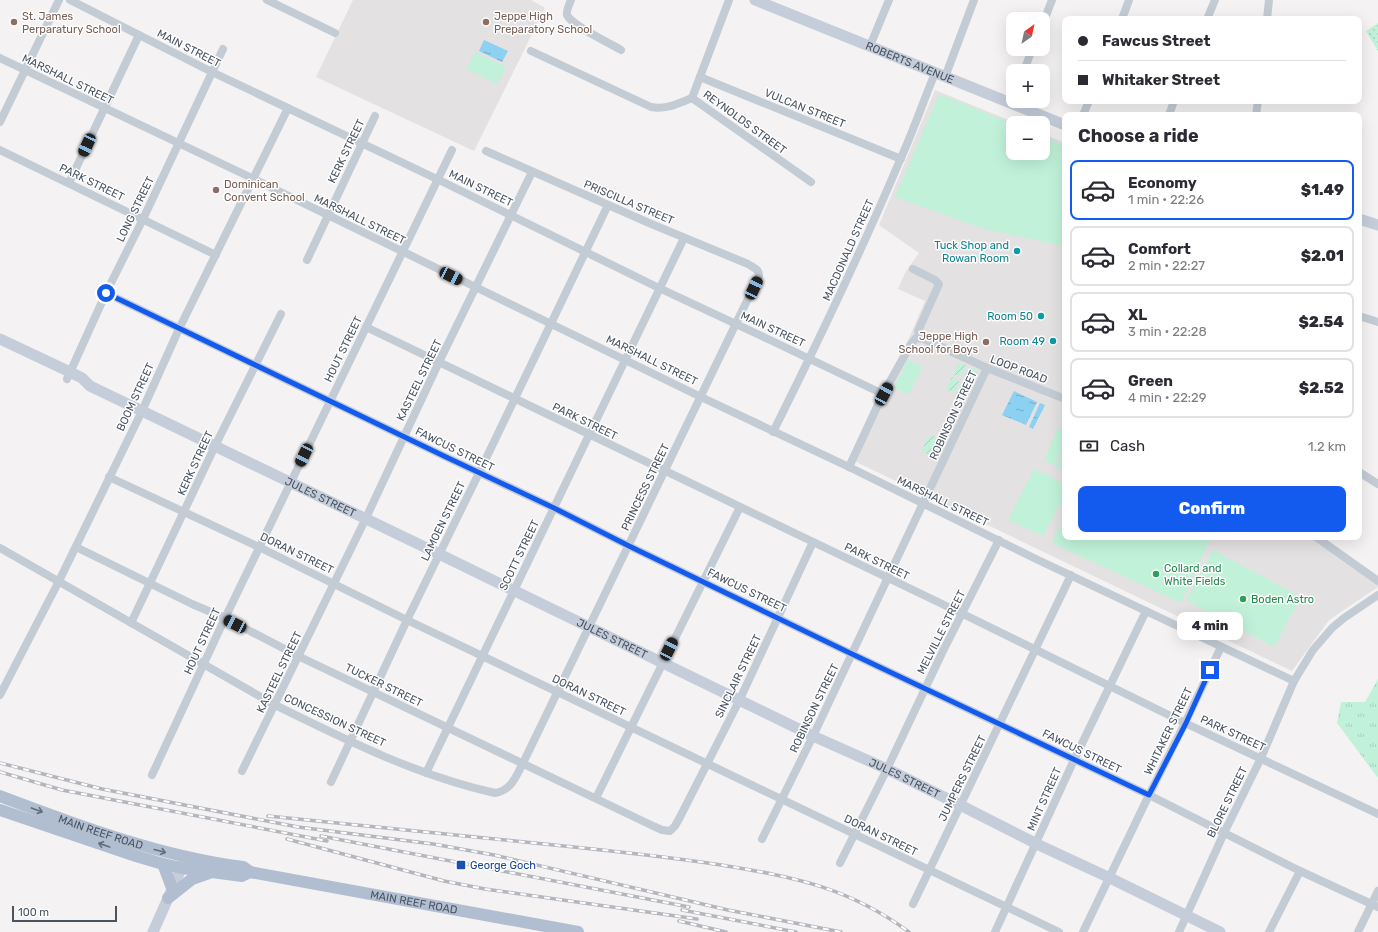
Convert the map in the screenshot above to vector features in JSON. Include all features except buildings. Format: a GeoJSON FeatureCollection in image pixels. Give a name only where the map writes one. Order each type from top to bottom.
{"type":"FeatureCollection","features":[{"type":"Feature","properties":{"kind":"main road","name":"ROBERTS AVENUE"},"geometry":{"type":"LineString","coordinates":[[756,0],[940,75],[1006,98]]}},
{"type":"Feature","properties":{"kind":"main road","name":"ROBERTS AVENUE"},"geometry":{"type":"LineString","coordinates":[[1028,108],[1062,125]]}},
{"type":"Feature","properties":{"kind":"main road"},"geometry":{"type":"LineString","coordinates":[[1362,220],[1378,225]]}},
{"type":"Feature","properties":{"kind":"main road","name":"JULES STREET"},"geometry":{"type":"LineString","coordinates":[[0,338],[69,376],[79,384],[90,386],[366,518],[813,736],[887,769],[1220,932]]}},
{"type":"Feature","properties":{"kind":"main road","name":"JULES STREET"},"geometry":{"type":"LineString","coordinates":[[0,346],[69,376]]}},
{"type":"Feature","properties":{"kind":"main road","name":"MAIN REEF ROAD"},"geometry":{"type":"LineString","coordinates":[[0,796],[184,863],[214,872],[242,876],[250,872]]}},
{"type":"Feature","properties":{"kind":"main road","name":"MAIN REEF ROAD"},"geometry":{"type":"LineString","coordinates":[[0,810],[163,864],[184,863],[243,867],[250,872],[578,932]]}},
{"type":"Feature","properties":{"kind":"main road"},"geometry":{"type":"LineString","coordinates":[[153,932],[184,863]]}},
{"type":"Feature","properties":{"kind":"main road"},"geometry":{"type":"LineString","coordinates":[[163,864],[170,893]]}},
{"type":"Feature","properties":{"kind":"main road"},"geometry":{"type":"LineString","coordinates":[[170,893],[199,875],[214,872]]}},
{"type":"Feature","properties":{"kind":"street"},"geometry":{"type":"LineString","coordinates":[[0,122],[59,0]]}},
{"type":"Feature","properties":{"kind":"street","name":"MAIN STREET"},"geometry":{"type":"LineString","coordinates":[[70,0],[212,72],[512,215],[659,288],[884,394]]}},
{"type":"Feature","properties":{"kind":"street"},"geometry":{"type":"LineString","coordinates":[[267,0],[335,33]]}},
{"type":"Feature","properties":{"kind":"street"},"geometry":{"type":"LineString","coordinates":[[571,0],[567,15],[572,22],[621,50]]}},
{"type":"Feature","properties":{"kind":"street"},"geometry":{"type":"LineString","coordinates":[[692,98],[728,0]]}},
{"type":"Feature","properties":{"kind":"street"},"geometry":{"type":"LineString","coordinates":[[870,46],[889,0]]}},
{"type":"Feature","properties":{"kind":"street","name":"MACDONALD STREET"},"geometry":{"type":"LineString","coordinates":[[774,432],[842,292],[974,0]]}},
{"type":"Feature","properties":{"kind":"street"},"geometry":{"type":"LineString","coordinates":[[1047,12],[1052,0]]}},
{"type":"Feature","properties":{"kind":"street"},"geometry":{"type":"LineString","coordinates":[[1123,16],[1129,0]]}},
{"type":"Feature","properties":{"kind":"street"},"geometry":{"type":"LineString","coordinates":[[1208,16],[1214,0]]}},
{"type":"Feature","properties":{"kind":"street"},"geometry":{"type":"LineString","coordinates":[[1267,16],[1269,0]]}},
{"type":"Feature","properties":{"kind":"street"},"geometry":{"type":"LineString","coordinates":[[69,183],[139,35]]}},
{"type":"Feature","properties":{"kind":"street","name":"LONG STREET"},"geometry":{"type":"LineString","coordinates":[[69,376],[106,293],[143,219],[223,49]]}},
{"type":"Feature","properties":{"kind":"street","name":"REYNOLDS STREET"},"geometry":{"type":"LineString","coordinates":[[531,51],[651,107],[668,107],[692,98],[811,182]]}},
{"type":"Feature","properties":{"kind":"street","name":"MARSHALL STREET"},"geometry":{"type":"LineString","coordinates":[[0,58],[254,179],[327,216],[1220,647],[1294,681]]}},
{"type":"Feature","properties":{"kind":"street","name":"VULCAN STREET"},"geometry":{"type":"LineString","coordinates":[[700,77],[901,159]]}},
{"type":"Feature","properties":{"kind":"street","name":"BOOM STREET"},"geometry":{"type":"LineString","coordinates":[[0,695],[76,547],[142,411],[179,329],[288,108]]}},
{"type":"Feature","properties":{"kind":"street","name":"KERK STREET"},"geometry":{"type":"LineString","coordinates":[[307,260],[375,116]]}},
{"type":"Feature","properties":{"kind":"street","name":"PARK STREET"},"geometry":{"type":"LineString","coordinates":[[0,150],[216,255]]}},
{"type":"Feature","properties":{"kind":"street","name":"HOUT STREET"},"geometry":{"type":"LineString","coordinates":[[152,775],[259,547],[452,150]]}},
{"type":"Feature","properties":{"kind":"street","name":"PRISCILLA STREET"},"geometry":{"type":"LineString","coordinates":[[486,151],[684,238],[748,264],[759,272],[759,276]]}},
{"type":"Feature","properties":{"kind":"street","name":"KASTEEL STREET"},"geometry":{"type":"LineString","coordinates":[[242,771],[366,518],[439,362],[532,172]]}},
{"type":"Feature","properties":{"kind":"street","name":"LAMOEN STREET"},"geometry":{"type":"LineString","coordinates":[[331,782],[407,620],[608,205]]}},
{"type":"Feature","properties":{"kind":"street","name":"SCOTT STREET"},"geometry":{"type":"LineString","coordinates":[[426,773],[481,655],[514,591],[684,238]]}},
{"type":"Feature","properties":{"kind":"street"},"geometry":{"type":"LineString","coordinates":[[849,467],[884,394],[911,344],[914,339],[920,338],[918,331],[938,284],[935,280],[913,269]]}},
{"type":"Feature","properties":{"kind":"street","name":"PRINCESS STREET"},"geometry":{"type":"LineString","coordinates":[[480,789],[495,793],[504,791],[511,785],[523,763],[759,276]]}},
{"type":"Feature","properties":{"kind":"street","name":"FAWCUS STREET"},"geometry":{"type":"LineString","coordinates":[[106,293],[554,508],[852,654],[1149,795],[1224,834],[1375,906]]}},
{"type":"Feature","properties":{"kind":"street","name":"KERK STREET"},"geometry":{"type":"LineString","coordinates":[[131,622],[215,446],[281,314]]}},
{"type":"Feature","properties":{"kind":"street"},"geometry":{"type":"LineString","coordinates":[[1362,317],[1378,322]]}},
{"type":"Feature","properties":{"kind":"street","name":"PARK STREET"},"geometry":{"type":"LineString","coordinates":[[366,327],[963,614],[1109,686],[1378,814]]}},
{"type":"Feature","properties":{"kind":"street","name":"LOOP ROAD"},"geometry":{"type":"LineString","coordinates":[[920,338],[987,368],[1062,398]]}},
{"type":"Feature","properties":{"kind":"street","name":"ROBINSON STREET"},"geometry":{"type":"LineString","coordinates":[[762,839],[924,504],[987,368]]}},
{"type":"Feature","properties":{"kind":"street"},"geometry":{"type":"LineString","coordinates":[[1362,474],[1378,484]]}},
{"type":"Feature","properties":{"kind":"street","name":"DORAN STREET"},"geometry":{"type":"LineString","coordinates":[[109,477],[259,547],[407,620],[1059,932]]}},
{"type":"Feature","properties":{"kind":"street"},"geometry":{"type":"LineString","coordinates":[[596,798],[702,581],[740,507]]}},
{"type":"Feature","properties":{"kind":"street","name":"MELVILLE STREET"},"geometry":{"type":"LineString","coordinates":[[840,863],[999,540]]}},
{"type":"Feature","properties":{"kind":"street"},"geometry":{"type":"LineString","coordinates":[[1320,540],[1378,581]]}},
{"type":"Feature","properties":{"kind":"street","name":"SINCLAIR STREET"},"geometry":{"type":"LineString","coordinates":[[680,817],[740,700],[813,542]]}},
{"type":"Feature","properties":{"kind":"street","name":"TUCKER STREET"},"geometry":{"type":"LineString","coordinates":[[76,547],[225,618],[298,656],[651,825],[667,831],[672,830],[680,817]]}},
{"type":"Feature","properties":{"kind":"street","name":"CONCESSION STREET"},"geometry":{"type":"LineString","coordinates":[[0,548],[275,705],[350,741],[426,773],[454,783],[480,789]]}},
{"type":"Feature","properties":{"kind":"street","name":"JUMPERS STREET"},"geometry":{"type":"LineString","coordinates":[[913,904],[1071,575]]}},
{"type":"Feature","properties":{"kind":"street","name":"BLORE STREET"},"geometry":{"type":"LineString","coordinates":[[1179,932],[1261,758],[1294,681],[1313,650],[1332,628],[1378,595]]}},
{"type":"Feature","properties":{"kind":"street","name":"MINT STREET"},"geometry":{"type":"LineString","coordinates":[[995,932],[1074,760],[1146,611]]}},
{"type":"Feature","properties":{"kind":"street","name":"WHITAKER STREET"},"geometry":{"type":"LineString","coordinates":[[1083,932],[1149,795],[1186,723],[1220,647]]}},
{"type":"Feature","properties":{"kind":"street"},"geometry":{"type":"LineString","coordinates":[[1269,932],[1300,871]]}},
{"type":"Feature","properties":{"kind":"street"},"geometry":{"type":"LineString","coordinates":[[1358,932],[1375,906],[1378,891]]}},
{"type":"Feature","properties":{"kind":"shaded area"},"geometry":{"type":"Polygon","coordinates":[[[353,0],[531,0],[545,8],[474,151],[316,77],[353,0]]]}},
{"type":"Feature","properties":{"kind":"shaded area","name":"Jeppe High School for Boys"},"geometry":{"type":"Polygon","coordinates":[[[935,90],[1006,119],[1006,160],[1050,160],[1050,137],[1062,142],[1062,540],[1318,540],[1378,585],[1378,587],[1329,620],[1292,671],[852,460],[889,384],[925,301],[898,289],[906,271],[919,253],[879,225],[935,90]]]}},
{"type":"Feature","properties":{"kind":"green space"},"geometry":{"type":"Polygon","coordinates":[[[1378,23],[1378,51],[1366,31],[1378,23]]]}},
{"type":"Feature","properties":{"kind":"green space"},"geometry":{"type":"Polygon","coordinates":[[[475,52],[506,67],[497,84],[466,69],[475,52]]]}},
{"type":"Feature","properties":{"kind":"green space"},"geometry":{"type":"Polygon","coordinates":[[[939,94],[1006,121],[1006,160],[1050,160],[1050,140],[1062,145],[1062,245],[984,229],[895,197],[939,94]]]}},
{"type":"Feature","properties":{"kind":"green space"},"geometry":{"type":"Polygon","coordinates":[[[908,359],[923,367],[908,395],[894,387],[908,359]]]}},
{"type":"Feature","properties":{"kind":"green space"},"geometry":{"type":"Polygon","coordinates":[[[959,362],[966,366],[960,377],[953,374],[959,362]]]}},
{"type":"Feature","properties":{"kind":"green space"},"geometry":{"type":"Polygon","coordinates":[[[969,367],[978,371],[972,383],[964,378],[969,367]]]}},
{"type":"Feature","properties":{"kind":"green space"},"geometry":{"type":"Polygon","coordinates":[[[952,377],[959,381],[954,393],[946,389],[952,377]]]}},
{"type":"Feature","properties":{"kind":"green space"},"geometry":{"type":"Polygon","coordinates":[[[962,383],[971,386],[965,398],[956,394],[962,383]]]}},
{"type":"Feature","properties":{"kind":"green space"},"geometry":{"type":"Polygon","coordinates":[[[1058,428],[1062,430],[1062,448],[1054,465],[1044,460],[1058,428]]]}},
{"type":"Feature","properties":{"kind":"green space"},"geometry":{"type":"Polygon","coordinates":[[[933,436],[943,441],[935,458],[922,451],[927,438],[933,436]]]}},
{"type":"Feature","properties":{"kind":"green space"},"geometry":{"type":"Polygon","coordinates":[[[1062,451],[1062,469],[1055,466],[1062,451]]]}},
{"type":"Feature","properties":{"kind":"green space"},"geometry":{"type":"Polygon","coordinates":[[[1034,469],[1050,476],[1062,484],[1062,500],[1043,536],[1008,520],[1034,469]]]}},
{"type":"Feature","properties":{"kind":"green space","name":"Collard and White Fields"},"geometry":{"type":"Polygon","coordinates":[[[1062,521],[1062,540],[1210,540],[1181,603],[1052,543],[1062,521]]]}},
{"type":"Feature","properties":{"kind":"green space","name":"Boden Astro"},"geometry":{"type":"Polygon","coordinates":[[[1213,550],[1301,597],[1274,647],[1186,600],[1213,550]]]}},
{"type":"Feature","properties":{"kind":"green space"},"geometry":{"type":"Polygon","coordinates":[[[1378,679],[1378,778],[1337,723],[1341,702],[1365,702],[1378,679]]]}},
{"type":"Feature","properties":{"kind":"water"},"geometry":{"type":"Polygon","coordinates":[[[484,40],[508,51],[502,62],[479,51],[484,40]]]}},
{"type":"Feature","properties":{"kind":"water"},"geometry":{"type":"Polygon","coordinates":[[[1014,391],[1037,402],[1026,425],[1002,415],[1014,391]]]}},
{"type":"Feature","properties":{"kind":"water"},"geometry":{"type":"Polygon","coordinates":[[[1040,403],[1045,405],[1033,429],[1029,427],[1040,403]]]}},
{"type":"Feature","properties":{"kind":"railway"},"geometry":{"type":"LineString","coordinates":[[0,763],[102,789],[298,827],[433,844],[494,855],[728,910],[841,932]]}},
{"type":"Feature","properties":{"kind":"railway"},"geometry":{"type":"LineString","coordinates":[[0,772],[62,790],[327,841]]}},
{"type":"Feature","properties":{"kind":"railway"},"geometry":{"type":"LineString","coordinates":[[268,816],[633,853],[748,869],[820,886],[842,894],[864,904],[909,932]]}},
{"type":"Feature","properties":{"kind":"railway"},"geometry":{"type":"LineString","coordinates":[[321,836],[689,907]]}},
{"type":"Feature","properties":{"kind":"railway"},"geometry":{"type":"LineString","coordinates":[[287,839],[444,881],[485,889],[697,919]]}},
{"type":"Feature","properties":{"kind":"railway"},"geometry":{"type":"LineString","coordinates":[[682,910],[796,932]]}},
{"type":"Feature","properties":{"kind":"railway"},"geometry":{"type":"LineString","coordinates":[[679,921],[726,932]]}},
{"type":"Feature","properties":{"kind":"place","name":"St. James Perparatury School"},"geometry":{"type":"Point","coordinates":[14,22]}},
{"type":"Feature","properties":{"kind":"place","name":"Jeppe High Preparatory School"},"geometry":{"type":"Point","coordinates":[486,22]}},
{"type":"Feature","properties":{"kind":"place","name":"Dominican Convent School"},"geometry":{"type":"Point","coordinates":[216,190]}},
{"type":"Feature","properties":{"kind":"place","name":"Tuck Shop and Rowan Room"},"geometry":{"type":"Point","coordinates":[1017,251]}},
{"type":"Feature","properties":{"kind":"place","name":"Room 50"},"geometry":{"type":"Point","coordinates":[1041,316]}},
{"type":"Feature","properties":{"kind":"place","name":"Room 49"},"geometry":{"type":"Point","coordinates":[1053,341]}},
{"type":"Feature","properties":{"kind":"place","name":"Jeppe High School for Boys"},"geometry":{"type":"Point","coordinates":[986,342]}},
{"type":"Feature","properties":{"kind":"place","name":"Collard and White Fields"},"geometry":{"type":"Point","coordinates":[1156,574]}},
{"type":"Feature","properties":{"kind":"place","name":"Boden Astro"},"geometry":{"type":"Point","coordinates":[1243,599]}},
{"type":"Feature","properties":{"kind":"place","name":"George Goch"},"geometry":{"type":"Point","coordinates":[461,865]}},
{"type":"Feature","properties":{"kind":"route"},"geometry":{"type":"LineString","coordinates":[[106,293],[554,508],[852,654],[1149,795],[1186,723],[1210,670]]}}]}
